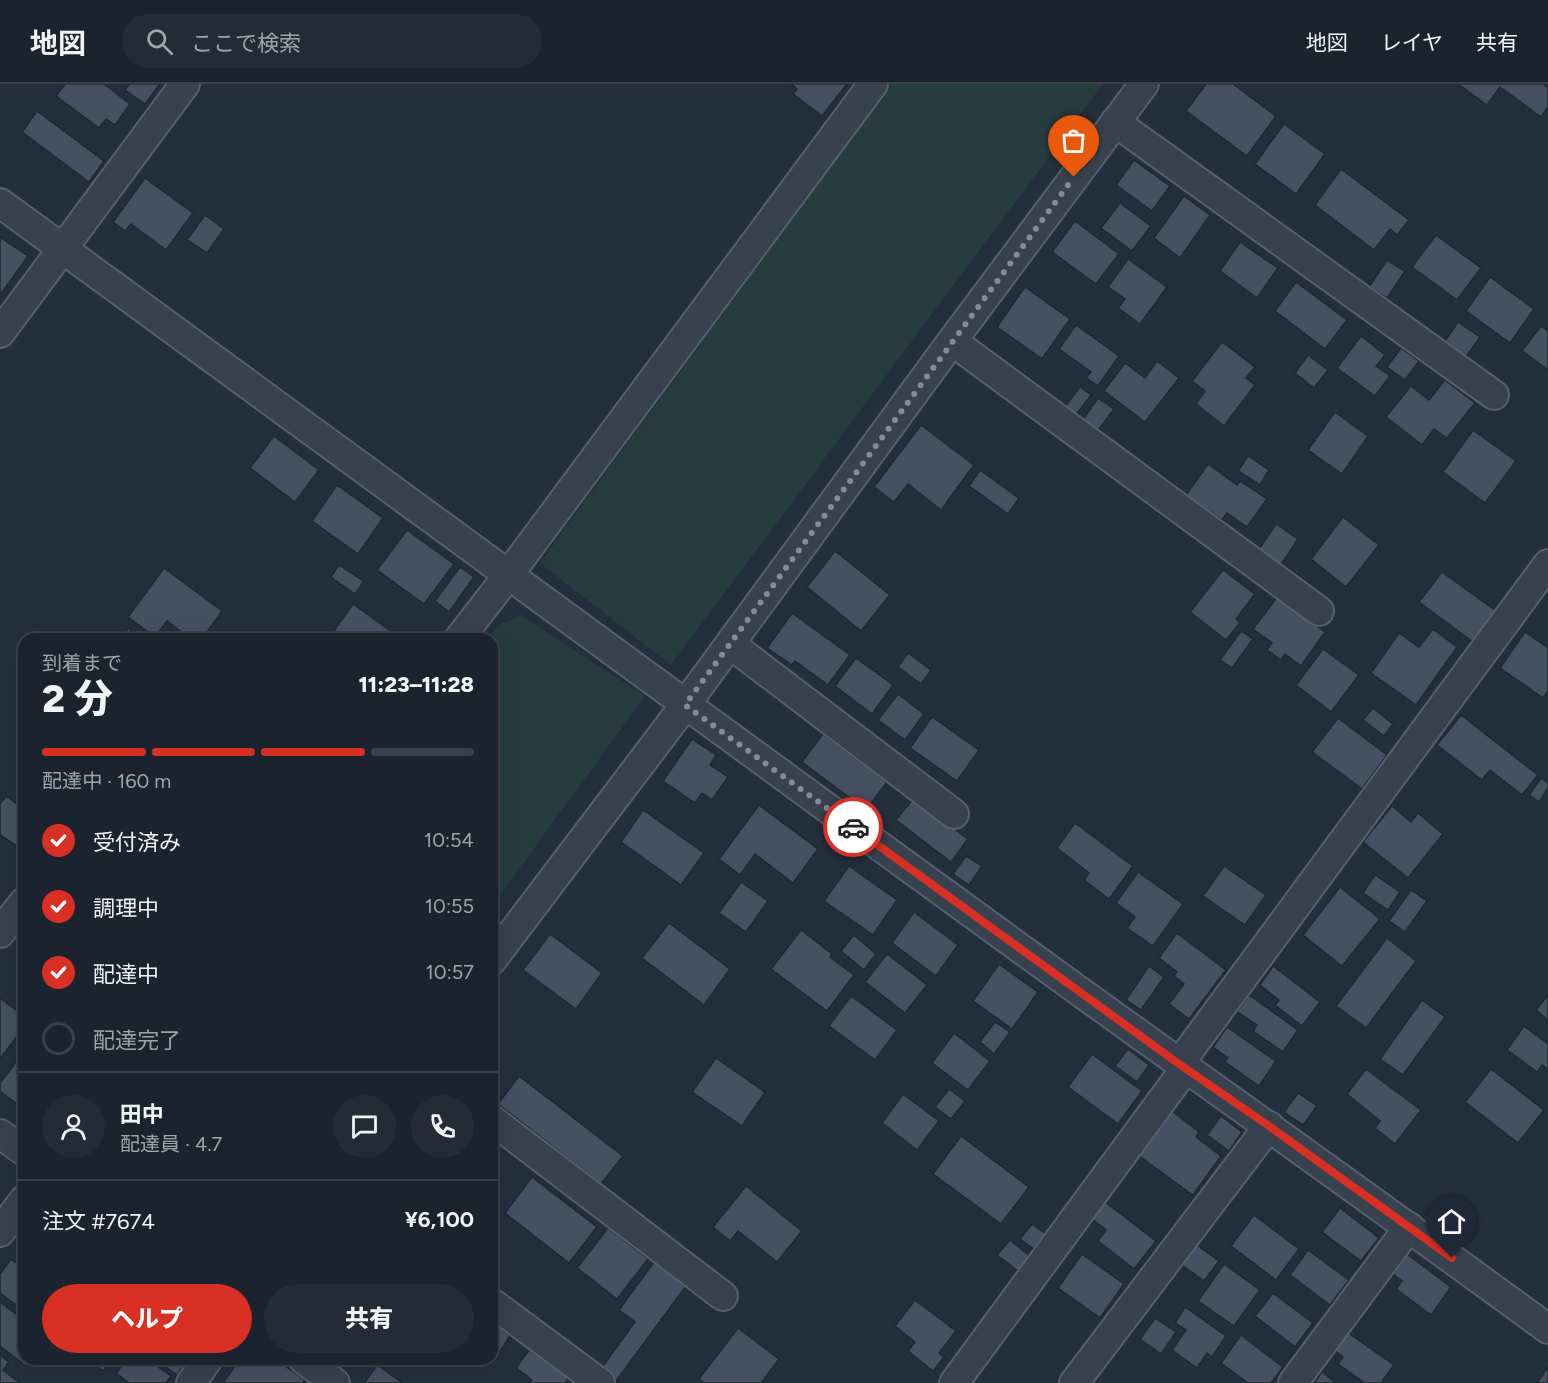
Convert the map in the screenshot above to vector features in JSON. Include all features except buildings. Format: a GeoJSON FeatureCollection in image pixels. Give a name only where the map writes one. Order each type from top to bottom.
{"type":"FeatureCollection","features":[{"type":"Feature","properties":{"kind":"street"},"geometry":{"type":"LineString","coordinates":[[0,333],[185,84]]}},
{"type":"Feature","properties":{"kind":"street"},"geometry":{"type":"LineString","coordinates":[[464,633],[873,84]]}},
{"type":"Feature","properties":{"kind":"street"},"geometry":{"type":"LineString","coordinates":[[498,952],[685,705],[1144,84]]}},
{"type":"Feature","properties":{"kind":"street"},"geometry":{"type":"LineString","coordinates":[[1115,123],[1494,395]]}},
{"type":"Feature","properties":{"kind":"street"},"geometry":{"type":"LineString","coordinates":[[0,203],[1182,1067],[1269,1126],[1548,1329]]}},
{"type":"Feature","properties":{"kind":"street"},"geometry":{"type":"LineString","coordinates":[[952,341],[1319,611]]}},
{"type":"Feature","properties":{"kind":"street"},"geometry":{"type":"LineString","coordinates":[[954,1383],[1548,564]]}},
{"type":"Feature","properties":{"kind":"street"},"geometry":{"type":"LineString","coordinates":[[730,644],[954,814]]}},
{"type":"Feature","properties":{"kind":"street"},"geometry":{"type":"LineString","coordinates":[[0,933],[18,910]]}},
{"type":"Feature","properties":{"kind":"street"},"geometry":{"type":"LineString","coordinates":[[498,1125],[723,1296]]}},
{"type":"Feature","properties":{"kind":"street"},"geometry":{"type":"LineString","coordinates":[[1074,1383],[1269,1126]]}},
{"type":"Feature","properties":{"kind":"street"},"geometry":{"type":"LineString","coordinates":[[0,1134],[18,1147]]}},
{"type":"Feature","properties":{"kind":"street"},"geometry":{"type":"LineString","coordinates":[[0,1232],[18,1208]]}},
{"type":"Feature","properties":{"kind":"street"},"geometry":{"type":"LineString","coordinates":[[1293,1383],[1409,1227]]}},
{"type":"Feature","properties":{"kind":"street"},"geometry":{"type":"LineString","coordinates":[[498,1308],[600,1383]]}},
{"type":"Feature","properties":{"kind":"street"},"geometry":{"type":"LineString","coordinates":[[191,1383],[204,1365]]}},
{"type":"Feature","properties":{"kind":"street"},"geometry":{"type":"LineString","coordinates":[[311,1365],[335,1383]]}},
{"type":"Feature","properties":{"kind":"green space"},"geometry":{"type":"Polygon","coordinates":[[[891,84],[1103,84],[671,665],[540,563],[891,84]]]}},
{"type":"Feature","properties":{"kind":"green space"},"geometry":{"type":"Polygon","coordinates":[[[522,616],[645,696],[498,898],[498,633],[492,633],[498,625],[522,616]]]}},
{"type":"Feature","properties":{"kind":"way so far"},"geometry":{"type":"LineString","coordinates":[[853,827],[685,705],[1074,177]]}},
{"type":"Feature","properties":{"kind":"route"},"geometry":{"type":"LineString","coordinates":[[853,827],[1179,1064],[1452,1258]]}}]}
